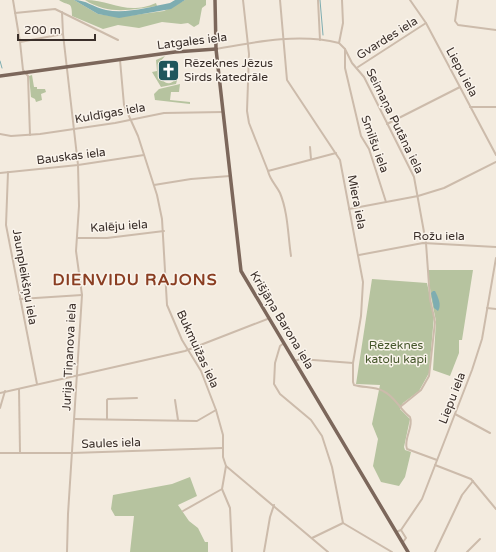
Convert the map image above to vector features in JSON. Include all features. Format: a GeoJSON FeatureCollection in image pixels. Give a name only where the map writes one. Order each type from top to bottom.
{"type":"FeatureCollection","features":[{"type":"Feature","properties":{"kind":"main road","name":"Krišjāņa Barona iela"},"geometry":{"type":"LineString","coordinates":[[215,0],[216,49],[242,271],[408,552]]}},
{"type":"Feature","properties":{"kind":"main road","name":"Latgales iela"},"geometry":{"type":"LineString","coordinates":[[0,76],[175,52],[216,49]]}},
{"type":"Feature","properties":{"kind":"street"},"geometry":{"type":"LineString","coordinates":[[13,0],[25,72],[28,76],[30,135]]}},
{"type":"Feature","properties":{"kind":"street"},"geometry":{"type":"LineString","coordinates":[[243,0],[248,44],[249,80],[247,110],[249,124],[270,179],[280,193],[285,213],[291,256]]}},
{"type":"Feature","properties":{"kind":"street","name":"Miera iela"},"geometry":{"type":"LineString","coordinates":[[280,0],[282,39],[287,80],[340,160],[359,255],[363,282],[361,316],[353,363],[352,382],[354,385],[382,390],[392,397],[400,407]]}},
{"type":"Feature","properties":{"kind":"street"},"geometry":{"type":"LineString","coordinates":[[318,0],[320,40]]}},
{"type":"Feature","properties":{"kind":"street"},"geometry":{"type":"LineString","coordinates":[[342,0],[343,22],[339,43],[345,49]]}},
{"type":"Feature","properties":{"kind":"street","name":"Liepu iela"},"geometry":{"type":"LineString","coordinates":[[410,0],[426,23],[496,155]]}},
{"type":"Feature","properties":{"kind":"street"},"geometry":{"type":"LineString","coordinates":[[458,0],[454,21],[458,25],[495,30]]}},
{"type":"Feature","properties":{"kind":"street"},"geometry":{"type":"LineString","coordinates":[[15,13],[53,8],[118,40]]}},
{"type":"Feature","properties":{"kind":"street","name":"Jurija Tiņanova iela"},"geometry":{"type":"LineString","coordinates":[[62,12],[63,34],[68,67],[78,165],[76,238],[82,295],[67,552]]}},
{"type":"Feature","properties":{"kind":"street","name":"Gvardes iela"},"geometry":{"type":"LineString","coordinates":[[358,67],[426,23]]}},
{"type":"Feature","properties":{"kind":"street"},"geometry":{"type":"LineString","coordinates":[[20,42],[63,34]]}},
{"type":"Feature","properties":{"kind":"street","name":"Latgales iela"},"geometry":{"type":"LineString","coordinates":[[216,49],[282,39],[320,40],[339,43]]}},
{"type":"Feature","properties":{"kind":"street","name":"Seimaņa Putāna iela"},"geometry":{"type":"LineString","coordinates":[[345,49],[352,63],[358,67],[414,177],[426,243],[430,299],[435,322],[431,370],[421,390],[400,407]]}},
{"type":"Feature","properties":{"kind":"street","name":"Smilšu iela"},"geometry":{"type":"LineString","coordinates":[[345,49],[345,68],[357,122],[361,136],[369,149],[386,202]]}},
{"type":"Feature","properties":{"kind":"street","name":"Bukmuižas iela"},"geometry":{"type":"LineString","coordinates":[[120,60],[124,105],[132,120],[144,154],[161,213],[164,231],[167,305],[188,350],[201,371],[216,410],[223,435],[223,448],[226,466],[222,489]]}},
{"type":"Feature","properties":{"kind":"street"},"geometry":{"type":"LineString","coordinates":[[388,124],[460,87]]}},
{"type":"Feature","properties":{"kind":"street"},"geometry":{"type":"LineString","coordinates":[[470,107],[496,106]]}},
{"type":"Feature","properties":{"kind":"street","name":"Kuldīgas iela"},"geometry":{"type":"LineString","coordinates":[[0,134],[6,136],[30,135],[132,120],[164,113],[223,112]]}},
{"type":"Feature","properties":{"kind":"street"},"geometry":{"type":"LineString","coordinates":[[310,147],[311,159]]}},
{"type":"Feature","properties":{"kind":"street"},"geometry":{"type":"LineString","coordinates":[[268,171],[336,153]]}},
{"type":"Feature","properties":{"kind":"street","name":"Bauskas iela"},"geometry":{"type":"LineString","coordinates":[[0,173],[78,165],[144,154]]}},
{"type":"Feature","properties":{"kind":"street"},"geometry":{"type":"LineString","coordinates":[[349,209],[418,196],[444,188],[496,162]]}},
{"type":"Feature","properties":{"kind":"street","name":"Jaunpleikšņu iela"},"geometry":{"type":"LineString","coordinates":[[8,172],[6,225],[37,384]]}},
{"type":"Feature","properties":{"kind":"street"},"geometry":{"type":"LineString","coordinates":[[154,185],[191,179],[230,176]]}},
{"type":"Feature","properties":{"kind":"street","name":"Kalēju iela"},"geometry":{"type":"LineString","coordinates":[[76,238],[127,236],[164,231]]}},
{"type":"Feature","properties":{"kind":"street","name":"Rožu iela"},"geometry":{"type":"LineString","coordinates":[[359,255],[426,243],[496,247]]}},
{"type":"Feature","properties":{"kind":"street","name":"Liepu iela"},"geometry":{"type":"LineString","coordinates":[[401,530],[422,499],[481,344],[496,258]]}},
{"type":"Feature","properties":{"kind":"street"},"geometry":{"type":"LineString","coordinates":[[20,299],[82,295]]}},
{"type":"Feature","properties":{"kind":"street"},"geometry":{"type":"LineString","coordinates":[[487,308],[496,309]]}},
{"type":"Feature","properties":{"kind":"street"},"geometry":{"type":"LineString","coordinates":[[0,393],[188,350],[270,318]]}},
{"type":"Feature","properties":{"kind":"street"},"geometry":{"type":"LineString","coordinates":[[284,343],[280,346],[275,363],[274,384],[278,392],[310,420],[322,436],[332,467],[343,523],[392,552]]}},
{"type":"Feature","properties":{"kind":"street"},"geometry":{"type":"LineString","coordinates":[[295,361],[300,359],[353,363]]}},
{"type":"Feature","properties":{"kind":"street"},"geometry":{"type":"LineString","coordinates":[[19,388],[20,453]]}},
{"type":"Feature","properties":{"kind":"street"},"geometry":{"type":"LineString","coordinates":[[0,408],[6,392]]}},
{"type":"Feature","properties":{"kind":"street"},"geometry":{"type":"LineString","coordinates":[[107,419],[108,399],[137,398]]}},
{"type":"Feature","properties":{"kind":"street"},"geometry":{"type":"LineString","coordinates":[[175,400],[178,420]]}},
{"type":"Feature","properties":{"kind":"street"},"geometry":{"type":"LineString","coordinates":[[400,407],[412,420],[406,449],[437,460]]}},
{"type":"Feature","properties":{"kind":"street"},"geometry":{"type":"LineString","coordinates":[[74,419],[198,421],[216,410]]}},
{"type":"Feature","properties":{"kind":"street"},"geometry":{"type":"LineString","coordinates":[[455,414],[490,433]]}},
{"type":"Feature","properties":{"kind":"street","name":"Saules iela"},"geometry":{"type":"LineString","coordinates":[[0,453],[72,453],[223,448]]}},
{"type":"Feature","properties":{"kind":"street"},"geometry":{"type":"LineString","coordinates":[[435,465],[468,477],[496,509]]}},
{"type":"Feature","properties":{"kind":"street"},"geometry":{"type":"LineString","coordinates":[[226,466],[328,552]]}},
{"type":"Feature","properties":{"kind":"street"},"geometry":{"type":"LineString","coordinates":[[435,552],[462,495],[473,481]]}},
{"type":"Feature","properties":{"kind":"street"},"geometry":{"type":"LineString","coordinates":[[183,511],[222,489],[230,508],[232,552]]}},
{"type":"Feature","properties":{"kind":"street"},"geometry":{"type":"LineString","coordinates":[[264,552],[270,517],[274,505]]}},
{"type":"Feature","properties":{"kind":"street"},"geometry":{"type":"LineString","coordinates":[[312,538],[343,523]]}},
{"type":"Feature","properties":{"kind":"street"},"geometry":{"type":"LineString","coordinates":[[396,532],[401,530],[406,538],[402,543]]}},
{"type":"Feature","properties":{"kind":"street"},"geometry":{"type":"LineString","coordinates":[[467,552],[480,539]]}},
{"type":"Feature","properties":{"kind":"green space"},"geometry":{"type":"Polygon","coordinates":[[[59,0],[74,0],[98,14],[119,17],[164,11],[185,0],[206,0],[206,5],[202,8],[199,24],[194,27],[188,23],[181,24],[162,22],[139,28],[118,25],[103,29],[72,16],[71,6],[59,0]]]}},
{"type":"Feature","properties":{"kind":"green space"},"geometry":{"type":"Polygon","coordinates":[[[85,0],[103,2],[127,8],[145,7],[156,3],[157,6],[129,10],[111,10],[94,5],[85,0]]]}},
{"type":"Feature","properties":{"kind":"green space"},"geometry":{"type":"Polygon","coordinates":[[[165,56],[159,63],[161,78],[166,83],[174,81],[178,76],[177,61],[179,73],[176,84],[161,87],[152,72],[157,71],[156,60],[165,56]]]}},
{"type":"Feature","properties":{"kind":"green space"},"geometry":{"type":"Polygon","coordinates":[[[32,75],[34,87],[37,87],[37,89],[45,89],[46,92],[41,94],[42,100],[36,102],[35,99],[31,97],[29,76],[32,75]]]}},
{"type":"Feature","properties":{"kind":"green space"},"geometry":{"type":"Polygon","coordinates":[[[180,84],[179,92],[171,92],[170,100],[190,102],[190,104],[155,100],[154,94],[159,89],[180,84]]]}},
{"type":"Feature","properties":{"kind":"green space"},"geometry":{"type":"Polygon","coordinates":[[[428,270],[473,270],[462,340],[459,340],[459,353],[450,376],[433,370],[436,321],[431,297],[428,270]]]}},
{"type":"Feature","properties":{"kind":"green space","name":"Rēzeknes katoļu kapi"},"geometry":{"type":"Polygon","coordinates":[[[372,279],[427,283],[434,316],[429,373],[419,391],[403,403],[400,409],[410,419],[404,447],[405,450],[411,452],[405,477],[399,486],[381,482],[373,466],[378,439],[372,424],[380,385],[356,384],[372,279]]]}},
{"type":"Feature","properties":{"kind":"green space"},"geometry":{"type":"Polygon","coordinates":[[[190,477],[197,496],[178,505],[189,521],[198,528],[205,542],[208,542],[208,552],[130,552],[134,516],[115,516],[111,509],[113,495],[172,484],[190,477]]]}},
{"type":"Feature","properties":{"kind":"water"},"geometry":{"type":"Polygon","coordinates":[[[74,0],[82,1],[106,10],[122,11],[138,10],[170,3],[175,0],[185,0],[171,9],[119,18],[98,14],[74,0]]]}},
{"type":"Feature","properties":{"kind":"water"},"geometry":{"type":"Polygon","coordinates":[[[435,291],[439,301],[440,306],[438,311],[434,308],[431,293],[435,291]]]}},
{"type":"Feature","properties":{"kind":"waterway"},"geometry":{"type":"LineString","coordinates":[[320,0],[323,35]]}},
{"type":"Feature","properties":{"kind":"waterway"},"geometry":{"type":"LineString","coordinates":[[0,61],[2,68]]}},
{"type":"Feature","properties":{"kind":"place","name":"Rēzeknes Jēzus Sirds katedrāle"},"geometry":{"type":"Point","coordinates":[169,70]}},
{"type":"Feature","properties":{"kind":"district","name":"DIENVIDU RAJONS"},"geometry":{"type":"Point","coordinates":[135,280]}}]}
